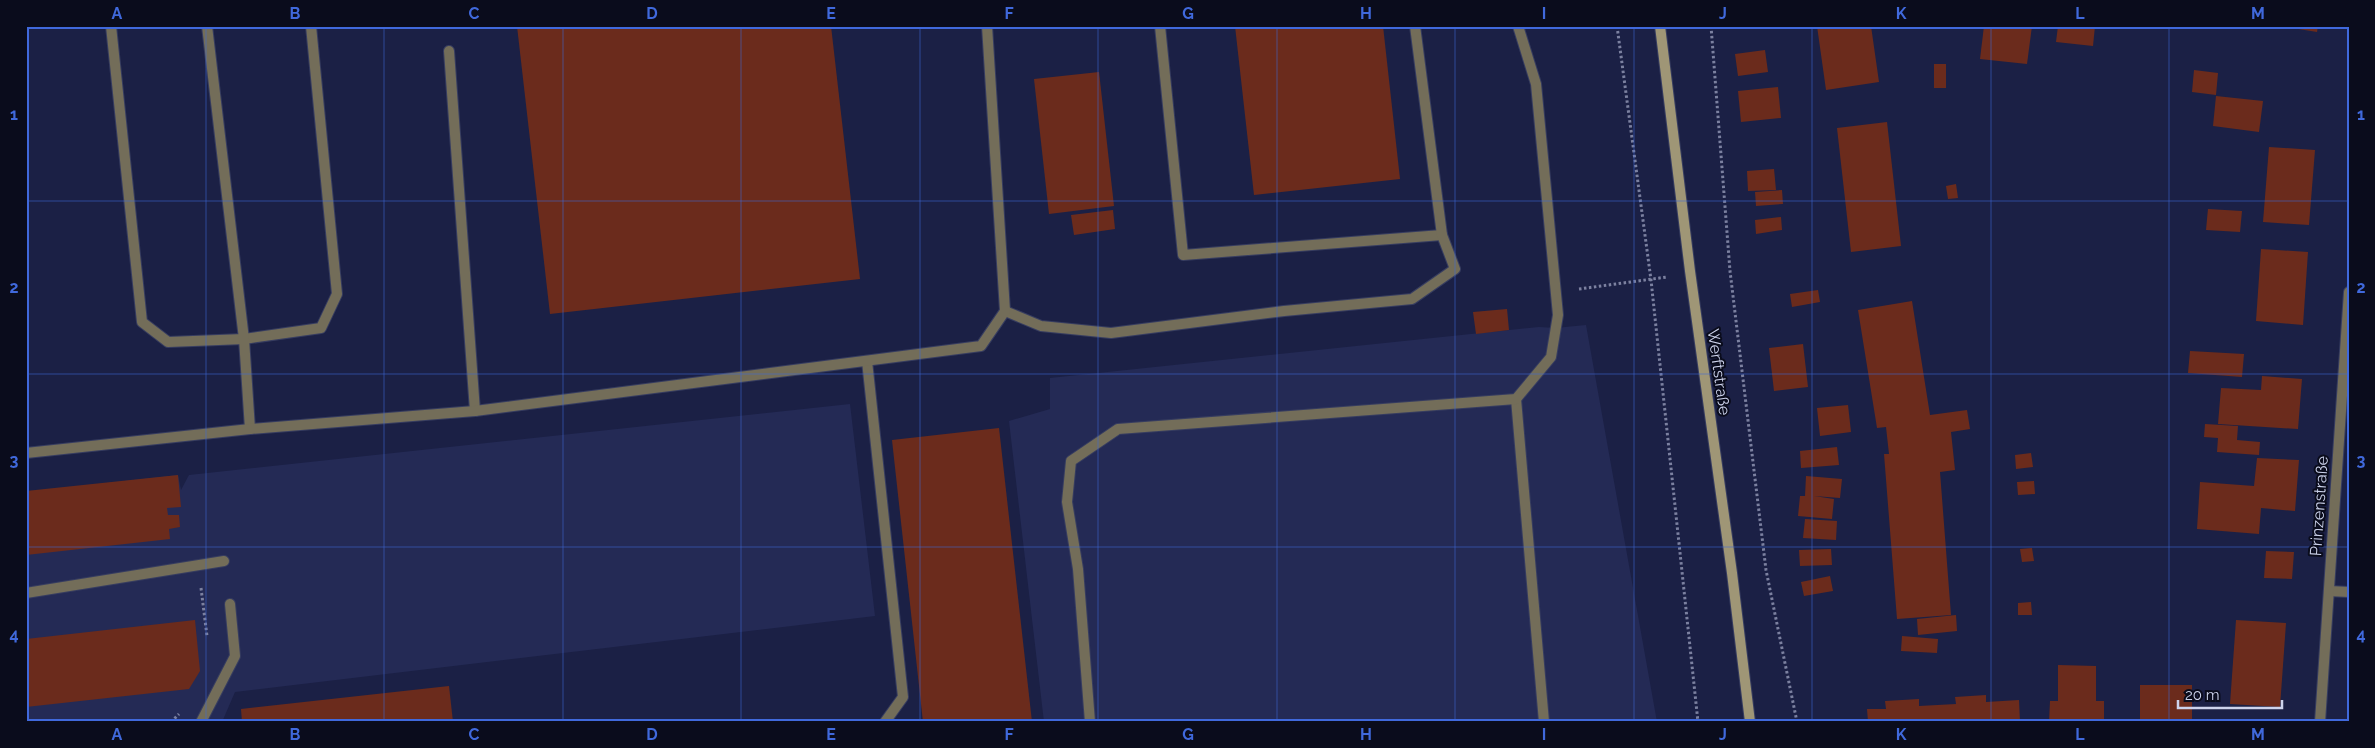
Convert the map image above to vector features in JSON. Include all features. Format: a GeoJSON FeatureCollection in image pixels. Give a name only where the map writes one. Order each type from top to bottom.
{"type":"FeatureCollection","features":[{"type":"Feature","properties":{"kind":"main road","name":"Werftstraße"},"geometry":{"type":"LineString","coordinates":[[1660,26],[1690,271],[1732,573],[1750,722]]}},
{"type":"Feature","properties":{"kind":"street"},"geometry":{"type":"LineString","coordinates":[[111,26],[142,322],[168,342],[244,339],[322,328],[337,294],[310,26]]}},
{"type":"Feature","properties":{"kind":"street"},"geometry":{"type":"LineString","coordinates":[[207,26],[244,339],[250,429]]}},
{"type":"Feature","properties":{"kind":"street"},"geometry":{"type":"LineString","coordinates":[[26,453],[250,429],[474,411],[981,346],[1005,312],[987,26]]}},
{"type":"Feature","properties":{"kind":"street"},"geometry":{"type":"LineString","coordinates":[[1160,26],[1183,255],[1442,236]]}},
{"type":"Feature","properties":{"kind":"street"},"geometry":{"type":"LineString","coordinates":[[1005,312],[1041,326],[1111,333],[1284,311],[1412,299],[1455,269],[1442,236],[1415,26]]}},
{"type":"Feature","properties":{"kind":"street"},"geometry":{"type":"LineString","coordinates":[[1518,26],[1536,84],[1558,314],[1551,357],[1516,399],[1544,722]]}},
{"type":"Feature","properties":{"kind":"street"},"geometry":{"type":"LineString","coordinates":[[449,51],[474,411]]}},
{"type":"Feature","properties":{"kind":"street","name":"Prinzenstraße"},"geometry":{"type":"LineString","coordinates":[[2320,722],[2349,292]]}},
{"type":"Feature","properties":{"kind":"street"},"geometry":{"type":"LineString","coordinates":[[868,361],[903,697],[885,722]]}},
{"type":"Feature","properties":{"kind":"street"},"geometry":{"type":"LineString","coordinates":[[1090,722],[1078,569],[1067,502],[1071,460],[1118,428],[1516,399]]}},
{"type":"Feature","properties":{"kind":"street"},"geometry":{"type":"LineString","coordinates":[[26,593],[224,561]]}},
{"type":"Feature","properties":{"kind":"street"},"geometry":{"type":"LineString","coordinates":[[2329,591],[2349,592]]}},
{"type":"Feature","properties":{"kind":"street"},"geometry":{"type":"LineString","coordinates":[[202,722],[235,656],[230,604]]}},
{"type":"Feature","properties":{"kind":"path"},"geometry":{"type":"LineString","coordinates":[[1617,26],[1652,280],[1698,722]]}},
{"type":"Feature","properties":{"kind":"path"},"geometry":{"type":"LineString","coordinates":[[1710,26],[1730,272],[1766,570],[1796,722]]}},
{"type":"Feature","properties":{"kind":"path"},"geometry":{"type":"LineString","coordinates":[[1578,289],[1652,280],[1690,271]]}},
{"type":"Feature","properties":{"kind":"path"},"geometry":{"type":"LineString","coordinates":[[197,566],[208,639]]}},
{"type":"Feature","properties":{"kind":"path"},"geometry":{"type":"LineString","coordinates":[[171,722],[187,709]]}},
{"type":"Feature","properties":{"kind":"shaded area"},"geometry":{"type":"Polygon","coordinates":[[[1586,325],[1657,722],[1044,722],[1009,421],[1050,409],[1050,378],[1539,327],[1555,328],[1586,325]]]}},
{"type":"Feature","properties":{"kind":"shaded area"},"geometry":{"type":"Polygon","coordinates":[[[850,404],[875,616],[235,692],[222,722],[26,722],[26,492],[178,475],[181,490],[189,475],[850,404]]]}},
{"type":"Feature","properties":{"kind":"building"},"geometry":{"type":"Polygon","coordinates":[[[517,26],[831,26],[860,279],[550,314],[517,26]]]}},
{"type":"Feature","properties":{"kind":"building"},"geometry":{"type":"Polygon","coordinates":[[[1235,26],[1383,26],[1400,179],[1254,195],[1235,26]]]}},
{"type":"Feature","properties":{"kind":"building"},"geometry":{"type":"Polygon","coordinates":[[[1817,26],[1871,26],[1879,82],[1826,90],[1817,26]]]}},
{"type":"Feature","properties":{"kind":"building"},"geometry":{"type":"Polygon","coordinates":[[[1984,26],[2032,26],[2027,64],[1980,59],[1984,26]]]}},
{"type":"Feature","properties":{"kind":"building"},"geometry":{"type":"Polygon","coordinates":[[[2058,26],[2095,26],[2093,46],[2056,42],[2058,26]]]}},
{"type":"Feature","properties":{"kind":"building"},"geometry":{"type":"Polygon","coordinates":[[[2279,26],[2318,26],[2317,32],[2279,26]]]}},
{"type":"Feature","properties":{"kind":"building"},"geometry":{"type":"Polygon","coordinates":[[[1765,50],[1768,72],[1738,76],[1735,54],[1765,50]]]}},
{"type":"Feature","properties":{"kind":"building"},"geometry":{"type":"Polygon","coordinates":[[[1934,64],[1946,64],[1946,88],[1934,88],[1934,64]]]}},
{"type":"Feature","properties":{"kind":"building"},"geometry":{"type":"Polygon","coordinates":[[[2194,70],[2218,73],[2216,95],[2192,92],[2194,70]]]}},
{"type":"Feature","properties":{"kind":"building"},"geometry":{"type":"Polygon","coordinates":[[[1099,72],[1114,206],[1049,214],[1034,79],[1099,72]]]}},
{"type":"Feature","properties":{"kind":"building"},"geometry":{"type":"Polygon","coordinates":[[[1778,87],[1781,118],[1741,122],[1738,91],[1778,87]]]}},
{"type":"Feature","properties":{"kind":"building"},"geometry":{"type":"Polygon","coordinates":[[[2216,96],[2263,101],[2259,132],[2213,126],[2216,96]]]}},
{"type":"Feature","properties":{"kind":"building"},"geometry":{"type":"Polygon","coordinates":[[[1887,122],[1901,246],[1851,252],[1837,128],[1887,122]]]}},
{"type":"Feature","properties":{"kind":"building"},"geometry":{"type":"Polygon","coordinates":[[[2269,147],[2315,150],[2309,225],[2263,222],[2269,147]]]}},
{"type":"Feature","properties":{"kind":"building"},"geometry":{"type":"Polygon","coordinates":[[[1774,169],[1776,190],[1748,191],[1747,171],[1774,169]]]}},
{"type":"Feature","properties":{"kind":"building"},"geometry":{"type":"Polygon","coordinates":[[[1956,184],[1958,198],[1948,199],[1946,186],[1956,184]]]}},
{"type":"Feature","properties":{"kind":"building"},"geometry":{"type":"Polygon","coordinates":[[[1782,190],[1783,204],[1756,206],[1755,192],[1782,190]]]}},
{"type":"Feature","properties":{"kind":"building"},"geometry":{"type":"Polygon","coordinates":[[[2208,209],[2242,211],[2240,232],[2206,230],[2208,209]]]}},
{"type":"Feature","properties":{"kind":"building"},"geometry":{"type":"Polygon","coordinates":[[[1113,210],[1115,229],[1074,235],[1071,215],[1113,210]]]}},
{"type":"Feature","properties":{"kind":"building"},"geometry":{"type":"Polygon","coordinates":[[[1781,217],[1782,230],[1756,234],[1755,220],[1781,217]]]}},
{"type":"Feature","properties":{"kind":"building"},"geometry":{"type":"Polygon","coordinates":[[[2261,249],[2308,252],[2303,325],[2256,321],[2261,249]]]}},
{"type":"Feature","properties":{"kind":"building"},"geometry":{"type":"Polygon","coordinates":[[[1818,290],[1820,302],[1792,307],[1790,294],[1818,290]]]}},
{"type":"Feature","properties":{"kind":"building"},"geometry":{"type":"Polygon","coordinates":[[[1912,301],[1930,415],[1967,410],[1970,429],[1951,432],[1955,470],[1940,472],[1951,615],[1897,619],[1884,454],[1889,454],[1886,427],[1877,428],[1858,310],[1912,301]]]}},
{"type":"Feature","properties":{"kind":"building"},"geometry":{"type":"Polygon","coordinates":[[[1507,309],[1509,330],[1476,334],[1473,312],[1507,309]]]}},
{"type":"Feature","properties":{"kind":"building"},"geometry":{"type":"Polygon","coordinates":[[[1803,344],[1808,387],[1774,391],[1769,348],[1803,344]]]}},
{"type":"Feature","properties":{"kind":"building"},"geometry":{"type":"Polygon","coordinates":[[[2190,351],[2244,354],[2242,377],[2188,373],[2190,351]]]}},
{"type":"Feature","properties":{"kind":"building"},"geometry":{"type":"Polygon","coordinates":[[[2262,376],[2302,379],[2298,429],[2218,424],[2221,388],[2261,390],[2262,376]]]}},
{"type":"Feature","properties":{"kind":"building"},"geometry":{"type":"Polygon","coordinates":[[[1848,405],[1851,432],[1820,436],[1817,408],[1848,405]]]}},
{"type":"Feature","properties":{"kind":"building"},"geometry":{"type":"Polygon","coordinates":[[[2205,424],[2238,426],[2237,440],[2260,442],[2259,455],[2217,452],[2218,438],[2204,437],[2205,424]]]}},
{"type":"Feature","properties":{"kind":"building"},"geometry":{"type":"Polygon","coordinates":[[[999,428],[1032,722],[923,722],[892,440],[999,428]]]}},
{"type":"Feature","properties":{"kind":"building"},"geometry":{"type":"Polygon","coordinates":[[[1837,447],[1839,465],[1801,468],[1800,451],[1837,447]]]}},
{"type":"Feature","properties":{"kind":"building"},"geometry":{"type":"Polygon","coordinates":[[[2031,453],[2033,467],[2016,469],[2015,455],[2031,453]]]}},
{"type":"Feature","properties":{"kind":"building"},"geometry":{"type":"Polygon","coordinates":[[[2257,458],[2299,460],[2295,511],[2261,508],[2259,534],[2197,529],[2200,482],[2254,486],[2257,458]]]}},
{"type":"Feature","properties":{"kind":"building"},"geometry":{"type":"Polygon","coordinates":[[[178,475],[181,507],[167,508],[168,515],[179,515],[180,527],[169,529],[170,539],[26,555],[26,491],[178,475]]]}},
{"type":"Feature","properties":{"kind":"building"},"geometry":{"type":"Polygon","coordinates":[[[1806,476],[1842,479],[1840,498],[1814,496],[1834,499],[1832,519],[1798,516],[1800,496],[1805,496],[1806,476]]]}},
{"type":"Feature","properties":{"kind":"building"},"geometry":{"type":"Polygon","coordinates":[[[2034,481],[2035,494],[2018,495],[2017,482],[2034,481]]]}},
{"type":"Feature","properties":{"kind":"building"},"geometry":{"type":"Polygon","coordinates":[[[1805,519],[1837,521],[1836,540],[1803,538],[1805,519]]]}},
{"type":"Feature","properties":{"kind":"building"},"geometry":{"type":"Polygon","coordinates":[[[2032,548],[2034,561],[2022,562],[2020,549],[2032,548]]]}},
{"type":"Feature","properties":{"kind":"building"},"geometry":{"type":"Polygon","coordinates":[[[1831,549],[1832,565],[1800,566],[1799,550],[1831,549]]]}},
{"type":"Feature","properties":{"kind":"building"},"geometry":{"type":"Polygon","coordinates":[[[2266,551],[2294,552],[2292,579],[2264,578],[2266,551]]]}},
{"type":"Feature","properties":{"kind":"building"},"geometry":{"type":"Polygon","coordinates":[[[1830,576],[1833,591],[1804,596],[1801,582],[1830,576]]]}},
{"type":"Feature","properties":{"kind":"building"},"geometry":{"type":"Polygon","coordinates":[[[2031,602],[2032,615],[2018,615],[2018,603],[2031,602]]]}},
{"type":"Feature","properties":{"kind":"building"},"geometry":{"type":"Polygon","coordinates":[[[1956,615],[1957,631],[1918,635],[1917,619],[1956,615]]]}},
{"type":"Feature","properties":{"kind":"building"},"geometry":{"type":"Polygon","coordinates":[[[195,620],[200,671],[189,689],[26,707],[26,639],[195,620]]]}},
{"type":"Feature","properties":{"kind":"building"},"geometry":{"type":"Polygon","coordinates":[[[2236,620],[2286,623],[2280,707],[2230,704],[2236,620]]]}},
{"type":"Feature","properties":{"kind":"building"},"geometry":{"type":"Polygon","coordinates":[[[1902,636],[1938,639],[1937,653],[1901,651],[1902,636]]]}},
{"type":"Feature","properties":{"kind":"building"},"geometry":{"type":"Polygon","coordinates":[[[2058,665],[2096,666],[2096,701],[2104,701],[2104,722],[2049,722],[2050,701],[2058,701],[2058,665]]]}},
{"type":"Feature","properties":{"kind":"building"},"geometry":{"type":"Polygon","coordinates":[[[2140,685],[2192,685],[2192,722],[2140,722],[2140,685]]]}},
{"type":"Feature","properties":{"kind":"building"},"geometry":{"type":"Polygon","coordinates":[[[449,686],[453,722],[242,722],[241,709],[449,686]]]}},
{"type":"Feature","properties":{"kind":"building"},"geometry":{"type":"Polygon","coordinates":[[[1986,695],[1986,702],[2019,700],[2020,722],[1868,722],[1867,709],[1886,709],[1885,701],[1919,699],[1919,706],[1956,704],[1955,697],[1986,695]]]}}]}
